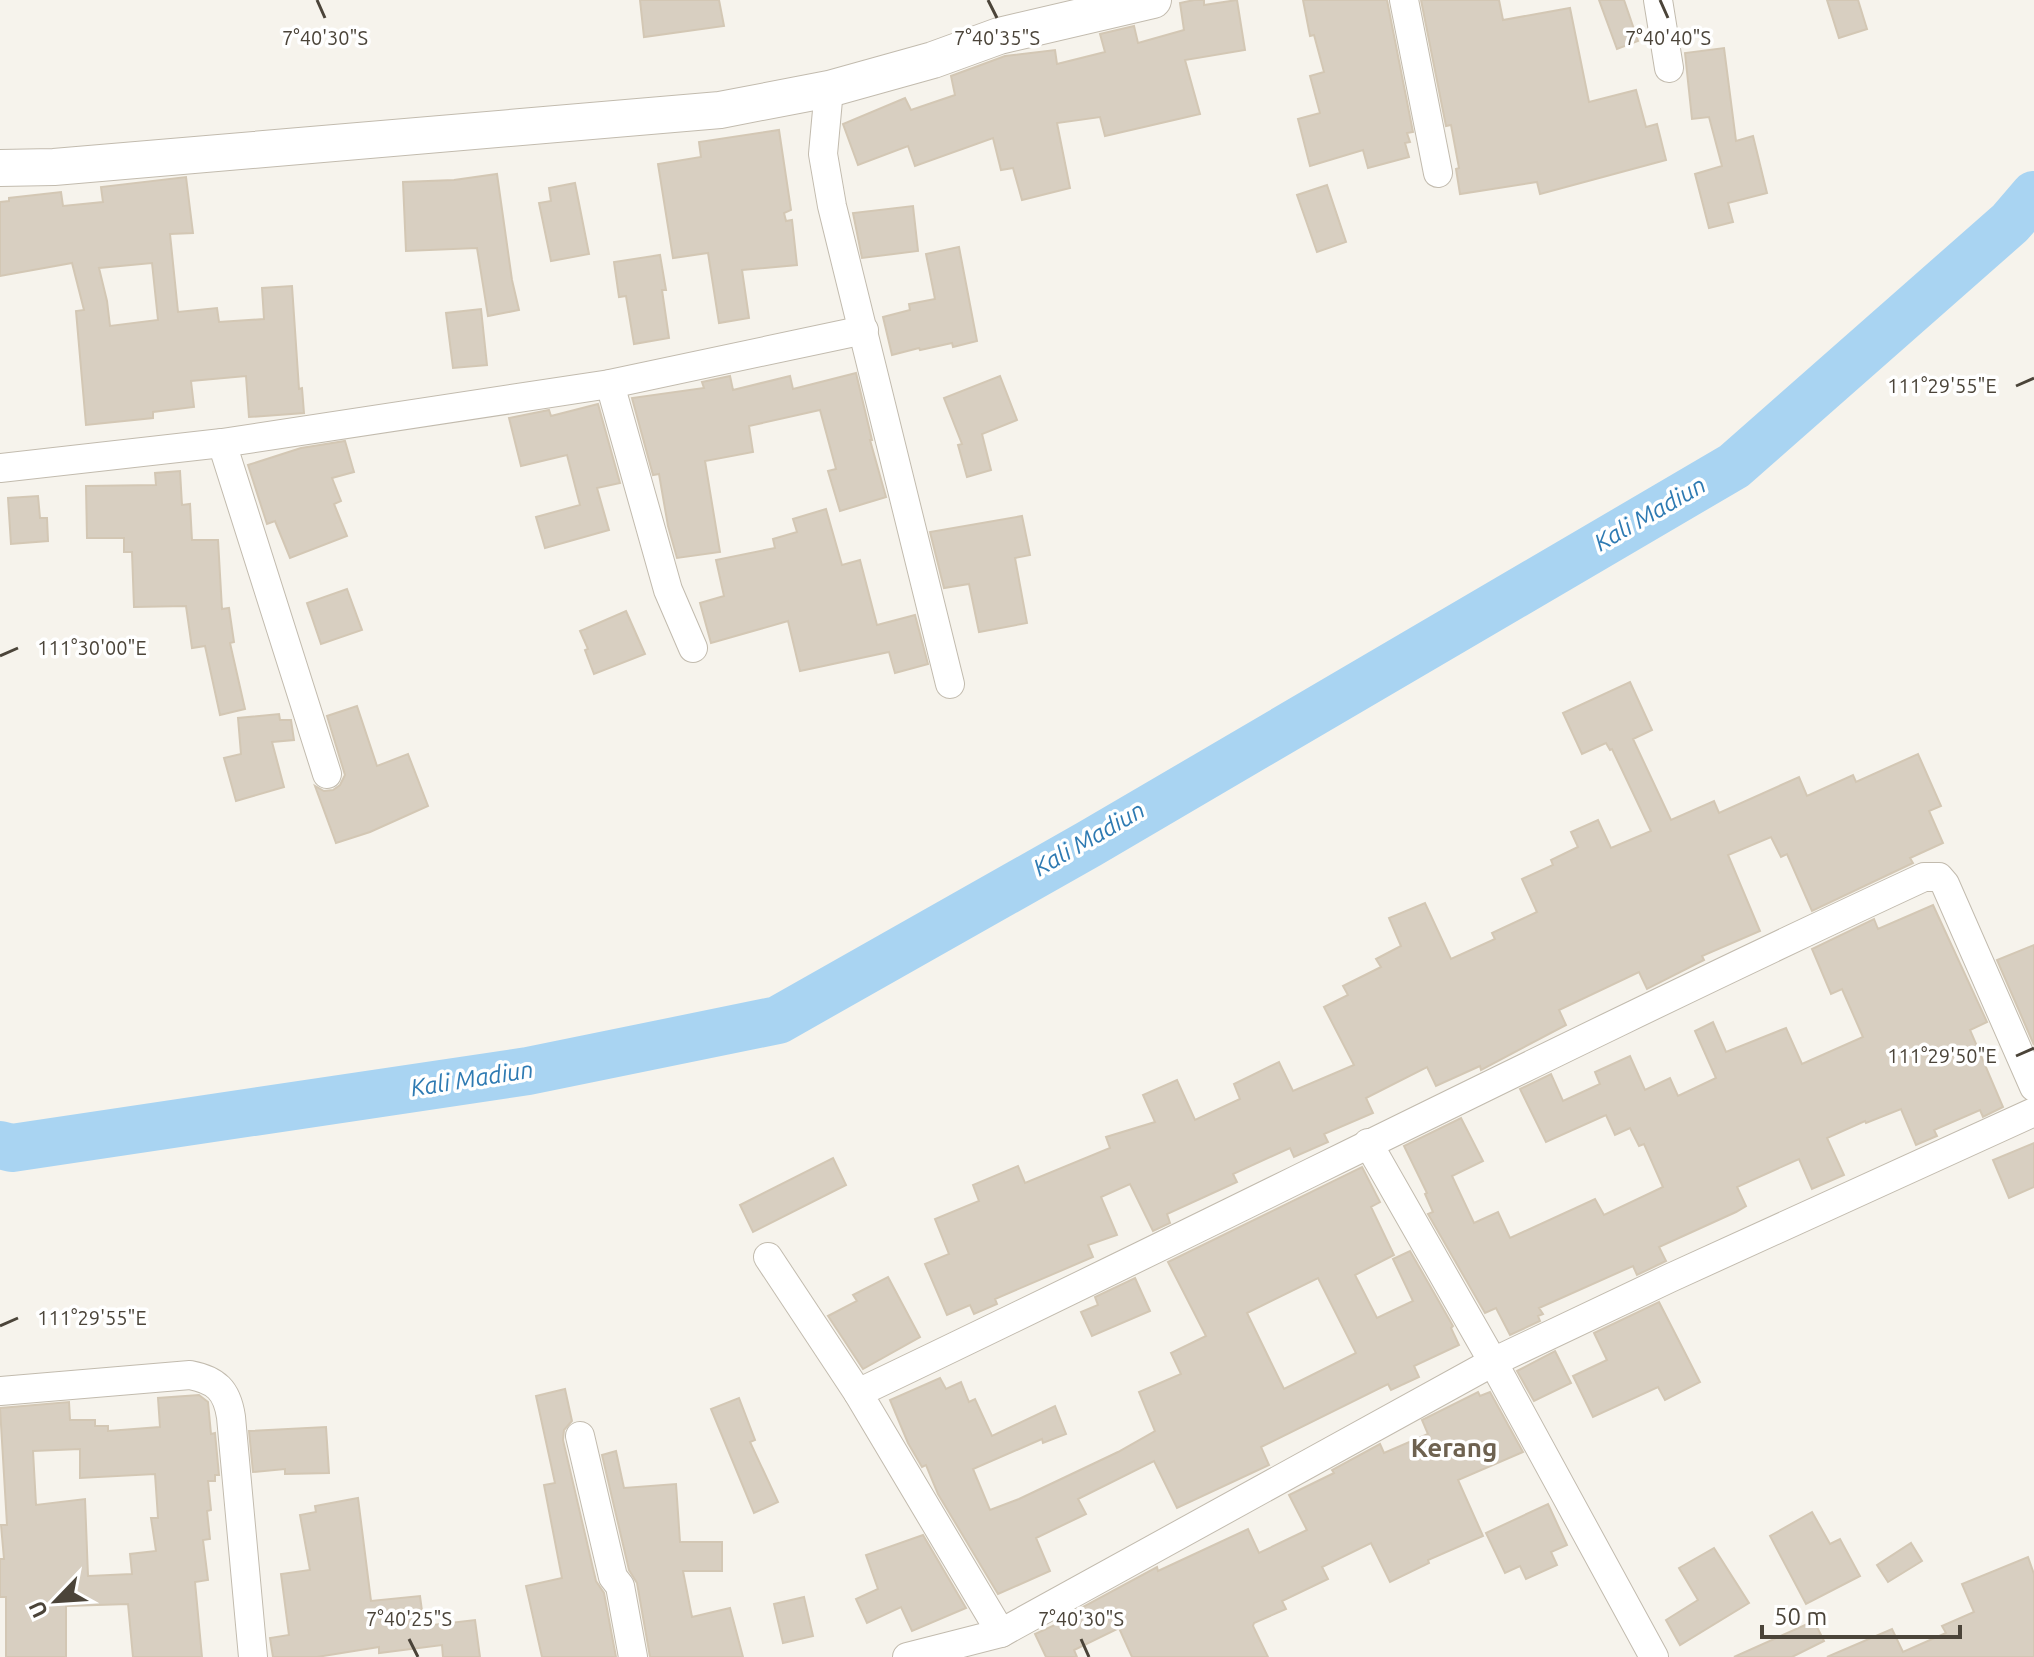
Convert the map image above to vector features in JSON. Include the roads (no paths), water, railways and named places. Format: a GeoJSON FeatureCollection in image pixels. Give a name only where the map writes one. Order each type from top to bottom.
{"type":"FeatureCollection","features":[{"type":"Feature","properties":{"kind":"street"},"geometry":{"type":"LineString","coordinates":[[0,168],[70,166],[720,110],[829,89],[933,60],[1075,9],[1153,0]]}},
{"type":"Feature","properties":{"kind":"street"},"geometry":{"type":"LineString","coordinates":[[1404,0],[1438,173]]}},
{"type":"Feature","properties":{"kind":"street"},"geometry":{"type":"LineString","coordinates":[[1658,0],[1669,68]]}},
{"type":"Feature","properties":{"kind":"street"},"geometry":{"type":"LineString","coordinates":[[829,89],[823,154],[832,206],[950,684]]}},
{"type":"Feature","properties":{"kind":"street"},"geometry":{"type":"LineString","coordinates":[[0,468],[222,443],[610,384],[864,330]]}},
{"type":"Feature","properties":{"kind":"street"},"geometry":{"type":"LineString","coordinates":[[610,384],[668,590],[693,648]]}},
{"type":"Feature","properties":{"kind":"street"},"geometry":{"type":"LineString","coordinates":[[222,443],[327,774]]}},
{"type":"Feature","properties":{"kind":"street"},"geometry":{"type":"LineString","coordinates":[[858,1393],[1705,979],[1924,877],[1934,875],[1945,884],[2034,1087]]}},
{"type":"Feature","properties":{"kind":"street"},"geometry":{"type":"LineString","coordinates":[[907,1657],[1001,1633],[1493,1362],[2034,1112]]}},
{"type":"Feature","properties":{"kind":"street"},"geometry":{"type":"LineString","coordinates":[[1368,1143],[1493,1362],[1654,1657]]}},
{"type":"Feature","properties":{"kind":"street"},"geometry":{"type":"LineString","coordinates":[[768,1257],[858,1393],[1001,1633]]}},
{"type":"Feature","properties":{"kind":"street"},"geometry":{"type":"LineString","coordinates":[[0,1391],[190,1375],[209,1379],[220,1387],[228,1400],[231,1417],[253,1657]]}},
{"type":"Feature","properties":{"kind":"street"},"geometry":{"type":"LineString","coordinates":[[580,1436],[613,1577],[620,1586],[633,1657]]}},
{"type":"Feature","properties":{"kind":"waterway","name":"Kali Madiun"},"geometry":{"type":"LineString","coordinates":[[0,1145],[12,1148],[528,1071],[778,1020],[1089,844],[1734,466],[2010,223],[2034,195]]}},
{"type":"Feature","properties":{"kind":"district","name":"Kerang"},"geometry":{"type":"Point","coordinates":[1454,1448]}}]}
